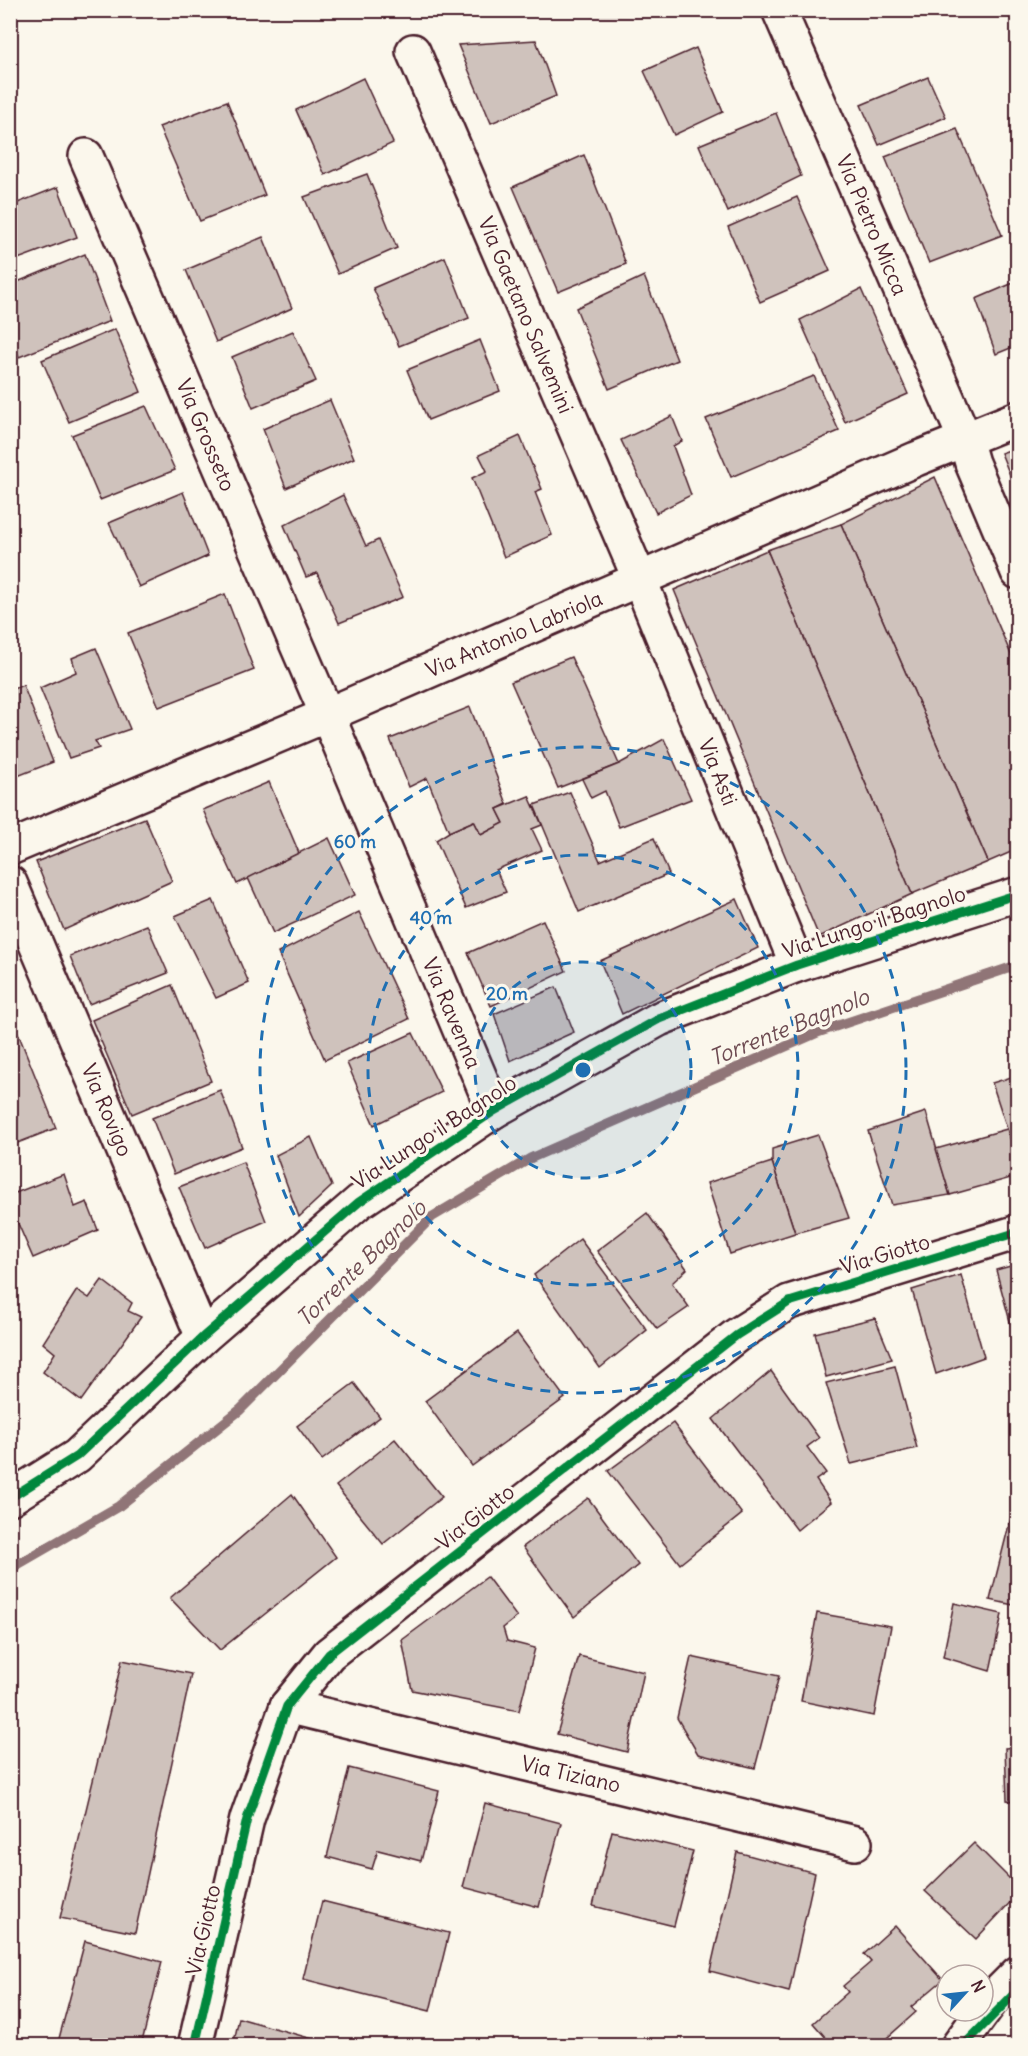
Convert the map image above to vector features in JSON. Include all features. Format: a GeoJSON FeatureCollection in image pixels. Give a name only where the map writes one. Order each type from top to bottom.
{"type":"FeatureCollection","features":[{"type":"Feature","properties":{"kind":"street","name":"Via Pietro Micca"},"geometry":{"type":"LineString","coordinates":[[779,10],[965,440],[972,463],[1017,572]]}},
{"type":"Feature","properties":{"kind":"street","name":"Via Gaetano Salvemini"},"geometry":{"type":"LineString","coordinates":[[413,51],[639,579]]}},
{"type":"Feature","properties":{"kind":"street","name":"Via Grosseto"},"geometry":{"type":"LineString","coordinates":[[86,156],[327,715]]}},
{"type":"Feature","properties":{"kind":"street","name":"Via Antonio Labriola"},"geometry":{"type":"LineString","coordinates":[[10,848],[327,715],[1017,418]]}},
{"type":"Feature","properties":{"kind":"street","name":"Via Asti"},"geometry":{"type":"LineString","coordinates":[[639,579],[797,965]]}},
{"type":"Feature","properties":{"kind":"street","name":"Via Ravenna"},"geometry":{"type":"LineString","coordinates":[[327,715],[494,1111]]}},
{"type":"Feature","properties":{"kind":"street","name":"Via Rovigo"},"geometry":{"type":"LineString","coordinates":[[10,884],[203,1337]]}},
{"type":"Feature","properties":{"kind":"street","name":"Via Lungo il Bagnolo"},"geometry":{"type":"LineString","coordinates":[[10,1498],[77,1456],[203,1337],[359,1202],[494,1111],[659,1019],[797,965],[1017,894]]}},
{"type":"Feature","properties":{"kind":"street","name":"Via Giotto"},"geometry":{"type":"LineString","coordinates":[[195,2046],[248,1819],[287,1706],[329,1654],[737,1335],[789,1302],[1017,1232]]}},
{"type":"Feature","properties":{"kind":"street","name":"Via Tiziano"},"geometry":{"type":"LineString","coordinates":[[287,1706],[855,1843]]}},
{"type":"Feature","properties":{"kind":"street"},"geometry":{"type":"LineString","coordinates":[[958,2046],[993,1998],[1017,1974]]}},
{"type":"Feature","properties":{"kind":"shaded area"},"geometry":{"type":"Polygon","coordinates":[[[588,11],[708,11],[700,14],[591,18],[588,11]]]}},
{"type":"Feature","properties":{"kind":"building"},"geometry":{"type":"Polygon","coordinates":[[[536,40],[556,96],[491,123],[458,45],[536,40]]]}},
{"type":"Feature","properties":{"kind":"building"},"geometry":{"type":"Polygon","coordinates":[[[696,48],[723,112],[674,135],[644,71],[696,48]]]}},
{"type":"Feature","properties":{"kind":"building"},"geometry":{"type":"Polygon","coordinates":[[[928,77],[946,117],[879,145],[861,105],[928,77]]]}},
{"type":"Feature","properties":{"kind":"building"},"geometry":{"type":"Polygon","coordinates":[[[363,78],[393,143],[325,175],[296,110],[363,78]]]}},
{"type":"Feature","properties":{"kind":"building"},"geometry":{"type":"Polygon","coordinates":[[[227,101],[265,195],[200,221],[159,127],[227,101]]]}},
{"type":"Feature","properties":{"kind":"building"},"geometry":{"type":"Polygon","coordinates":[[[776,113],[801,176],[728,212],[699,145],[776,113]]]}},
{"type":"Feature","properties":{"kind":"building"},"geometry":{"type":"Polygon","coordinates":[[[957,129],[1002,235],[929,263],[885,157],[957,129]]]}},
{"type":"Feature","properties":{"kind":"building"},"geometry":{"type":"Polygon","coordinates":[[[584,155],[626,264],[558,292],[513,187],[584,155]]]}},
{"type":"Feature","properties":{"kind":"building"},"geometry":{"type":"Polygon","coordinates":[[[367,174],[397,248],[338,274],[304,197],[367,174]]]}},
{"type":"Feature","properties":{"kind":"building"},"geometry":{"type":"Polygon","coordinates":[[[58,187],[77,237],[10,262],[10,206],[58,187]]]}},
{"type":"Feature","properties":{"kind":"building"},"geometry":{"type":"Polygon","coordinates":[[[797,197],[830,271],[760,302],[728,227],[797,197]]]}},
{"type":"Feature","properties":{"kind":"building"},"geometry":{"type":"Polygon","coordinates":[[[263,237],[292,308],[216,342],[186,270],[263,237]]]}},
{"type":"Feature","properties":{"kind":"building"},"geometry":{"type":"Polygon","coordinates":[[[85,254],[110,321],[19,357],[10,335],[10,285],[85,254]]]}},
{"type":"Feature","properties":{"kind":"building"},"geometry":{"type":"Polygon","coordinates":[[[445,257],[469,318],[399,346],[373,288],[445,257]]]}},
{"type":"Feature","properties":{"kind":"building"},"geometry":{"type":"Polygon","coordinates":[[[644,276],[677,360],[609,389],[576,308],[644,276]]]}},
{"type":"Feature","properties":{"kind":"building"},"geometry":{"type":"Polygon","coordinates":[[[1018,281],[1018,345],[996,354],[976,299],[1018,281]]]}},
{"type":"Feature","properties":{"kind":"building"},"geometry":{"type":"Polygon","coordinates":[[[861,289],[908,394],[845,422],[800,320],[861,289]]]}},
{"type":"Feature","properties":{"kind":"building"},"geometry":{"type":"Polygon","coordinates":[[[115,329],[141,392],[69,422],[42,360],[115,329]]]}},
{"type":"Feature","properties":{"kind":"building"},"geometry":{"type":"Polygon","coordinates":[[[293,331],[316,381],[253,408],[232,357],[293,331]]]}},
{"type":"Feature","properties":{"kind":"building"},"geometry":{"type":"Polygon","coordinates":[[[480,340],[500,391],[428,420],[407,370],[480,340]]]}},
{"type":"Feature","properties":{"kind":"building"},"geometry":{"type":"Polygon","coordinates":[[[814,376],[839,431],[731,477],[706,419],[814,376]]]}},
{"type":"Feature","properties":{"kind":"building"},"geometry":{"type":"Polygon","coordinates":[[[330,400],[354,458],[286,488],[263,429],[330,400]]]}},
{"type":"Feature","properties":{"kind":"building"},"geometry":{"type":"Polygon","coordinates":[[[146,406],[175,470],[100,500],[72,435],[146,406]]]}},
{"type":"Feature","properties":{"kind":"building"},"geometry":{"type":"Polygon","coordinates":[[[672,416],[682,441],[673,446],[691,495],[656,513],[621,440],[672,416]]]}},
{"type":"Feature","properties":{"kind":"building"},"geometry":{"type":"Polygon","coordinates":[[[520,436],[542,489],[535,492],[552,535],[504,557],[472,478],[487,471],[479,455],[520,436]]]}},
{"type":"Feature","properties":{"kind":"building"},"geometry":{"type":"Polygon","coordinates":[[[1018,447],[1018,495],[1001,453],[1018,447]]]}},
{"type":"Feature","properties":{"kind":"building"},"geometry":{"type":"Polygon","coordinates":[[[935,477],[1018,671],[1018,849],[988,862],[841,524],[935,477]]]}},
{"type":"Feature","properties":{"kind":"building"},"geometry":{"type":"Polygon","coordinates":[[[183,492],[208,556],[139,587],[109,523],[183,492]]]}},
{"type":"Feature","properties":{"kind":"building"},"geometry":{"type":"Polygon","coordinates":[[[343,495],[366,546],[378,540],[403,597],[339,623],[317,573],[306,577],[284,525],[343,495]]]}},
{"type":"Feature","properties":{"kind":"building"},"geometry":{"type":"Polygon","coordinates":[[[841,524],[988,862],[912,894],[767,550],[841,524]]]}},
{"type":"Feature","properties":{"kind":"building"},"geometry":{"type":"Polygon","coordinates":[[[767,550],[912,894],[819,937],[674,590],[767,550]]]}},
{"type":"Feature","properties":{"kind":"building"},"geometry":{"type":"Polygon","coordinates":[[[225,594],[254,670],[159,707],[128,633],[225,594]]]}},
{"type":"Feature","properties":{"kind":"building"},"geometry":{"type":"Polygon","coordinates":[[[96,648],[130,729],[95,741],[99,748],[69,758],[40,688],[76,672],[72,658],[96,648]]]}},
{"type":"Feature","properties":{"kind":"building"},"geometry":{"type":"Polygon","coordinates":[[[571,657],[619,764],[558,788],[511,682],[571,657]]]}},
{"type":"Feature","properties":{"kind":"building"},"geometry":{"type":"Polygon","coordinates":[[[23,685],[53,762],[10,779],[10,690],[23,685]]]}},
{"type":"Feature","properties":{"kind":"building"},"geometry":{"type":"Polygon","coordinates":[[[470,707],[507,804],[497,809],[504,823],[481,835],[474,821],[449,832],[427,778],[409,787],[390,739],[470,707]]]}},
{"type":"Feature","properties":{"kind":"building"},"geometry":{"type":"Polygon","coordinates":[[[664,739],[691,799],[619,827],[605,791],[591,798],[582,779],[619,764],[664,739]]]}},
{"type":"Feature","properties":{"kind":"building"},"geometry":{"type":"Polygon","coordinates":[[[269,782],[299,853],[237,884],[203,810],[269,782]]]}},
{"type":"Feature","properties":{"kind":"building"},"geometry":{"type":"Polygon","coordinates":[[[570,792],[600,861],[654,838],[669,874],[579,912],[534,805],[570,792]]]}},
{"type":"Feature","properties":{"kind":"building"},"geometry":{"type":"Polygon","coordinates":[[[529,796],[542,825],[532,829],[542,850],[496,870],[506,892],[466,908],[436,840],[474,821],[481,835],[504,823],[497,809],[529,796]]]}},
{"type":"Feature","properties":{"kind":"building"},"geometry":{"type":"Polygon","coordinates":[[[145,818],[172,881],[64,930],[36,862],[145,818]]]}},
{"type":"Feature","properties":{"kind":"building"},"geometry":{"type":"Polygon","coordinates":[[[329,838],[355,895],[273,933],[248,878],[329,838]]]}},
{"type":"Feature","properties":{"kind":"building"},"geometry":{"type":"Polygon","coordinates":[[[737,899],[758,948],[622,1014],[600,961],[737,899]]]}},
{"type":"Feature","properties":{"kind":"building"},"geometry":{"type":"Polygon","coordinates":[[[213,900],[249,983],[216,998],[175,916],[213,900]]]}},
{"type":"Feature","properties":{"kind":"building"},"geometry":{"type":"Polygon","coordinates":[[[359,912],[409,1019],[325,1060],[278,953],[359,912]]]}},
{"type":"Feature","properties":{"kind":"building"},"geometry":{"type":"Polygon","coordinates":[[[543,920],[566,971],[491,1006],[468,953],[543,920]]]}},
{"type":"Feature","properties":{"kind":"building"},"geometry":{"type":"Polygon","coordinates":[[[147,925],[168,973],[89,1004],[70,956],[147,925]]]}},
{"type":"Feature","properties":{"kind":"building"},"geometry":{"type":"Polygon","coordinates":[[[172,985],[211,1081],[132,1114],[92,1020],[172,985]]]}},
{"type":"Feature","properties":{"kind":"building"},"geometry":{"type":"Polygon","coordinates":[[[556,987],[574,1032],[510,1061],[494,1014],[556,987]]]}},
{"type":"Feature","properties":{"kind":"building"},"geometry":{"type":"Polygon","coordinates":[[[10,1013],[56,1128],[10,1146],[10,1013]]]}},
{"type":"Feature","properties":{"kind":"building"},"geometry":{"type":"Polygon","coordinates":[[[413,1033],[442,1092],[374,1125],[347,1063],[413,1033]]]}},
{"type":"Feature","properties":{"kind":"building"},"geometry":{"type":"Polygon","coordinates":[[[1018,1075],[1018,1162],[992,1083],[1018,1075]]]}},
{"type":"Feature","properties":{"kind":"building"},"geometry":{"type":"Polygon","coordinates":[[[220,1090],[242,1147],[174,1174],[152,1118],[220,1090]]]}},
{"type":"Feature","properties":{"kind":"building"},"geometry":{"type":"Polygon","coordinates":[[[926,1112],[950,1195],[892,1205],[868,1131],[926,1112]]]}},
{"type":"Feature","properties":{"kind":"building"},"geometry":{"type":"Polygon","coordinates":[[[1007,1129],[1018,1162],[1018,1176],[950,1195],[936,1149],[1007,1129]]]}},
{"type":"Feature","properties":{"kind":"building"},"geometry":{"type":"Polygon","coordinates":[[[818,1135],[849,1218],[795,1233],[772,1162],[772,1149],[818,1135]]]}},
{"type":"Feature","properties":{"kind":"building"},"geometry":{"type":"Polygon","coordinates":[[[311,1137],[332,1186],[299,1217],[276,1155],[311,1137]]]}},
{"type":"Feature","properties":{"kind":"building"},"geometry":{"type":"Polygon","coordinates":[[[243,1162],[266,1221],[205,1248],[179,1187],[243,1162]]]}},
{"type":"Feature","properties":{"kind":"building"},"geometry":{"type":"Polygon","coordinates":[[[772,1162],[795,1233],[730,1254],[707,1183],[772,1162]]]}},
{"type":"Feature","properties":{"kind":"building"},"geometry":{"type":"Polygon","coordinates":[[[64,1174],[75,1207],[87,1202],[98,1230],[33,1258],[10,1205],[10,1195],[64,1174]]]}},
{"type":"Feature","properties":{"kind":"building"},"geometry":{"type":"Polygon","coordinates":[[[647,1213],[687,1269],[672,1283],[689,1307],[657,1329],[597,1251],[647,1213]]]}},
{"type":"Feature","properties":{"kind":"building"},"geometry":{"type":"Polygon","coordinates":[[[580,1239],[647,1330],[600,1368],[534,1275],[580,1239]]]}},
{"type":"Feature","properties":{"kind":"building"},"geometry":{"type":"Polygon","coordinates":[[[1018,1264],[1018,1340],[1015,1340],[996,1270],[1018,1264]]]}},
{"type":"Feature","properties":{"kind":"building"},"geometry":{"type":"Polygon","coordinates":[[[961,1275],[984,1357],[936,1374],[912,1290],[961,1275]]]}},
{"type":"Feature","properties":{"kind":"building"},"geometry":{"type":"Polygon","coordinates":[[[102,1280],[132,1303],[128,1311],[141,1317],[81,1401],[43,1372],[55,1353],[43,1343],[77,1290],[89,1298],[102,1280]]]}},
{"type":"Feature","properties":{"kind":"building"},"geometry":{"type":"Polygon","coordinates":[[[875,1318],[892,1359],[826,1377],[815,1333],[875,1318]]]}},
{"type":"Feature","properties":{"kind":"building"},"geometry":{"type":"Polygon","coordinates":[[[517,1333],[565,1398],[472,1466],[425,1401],[517,1333]]]}},
{"type":"Feature","properties":{"kind":"building"},"geometry":{"type":"Polygon","coordinates":[[[895,1366],[917,1448],[851,1464],[826,1383],[895,1366]]]}},
{"type":"Feature","properties":{"kind":"building"},"geometry":{"type":"Polygon","coordinates":[[[771,1371],[819,1438],[807,1447],[826,1473],[816,1480],[831,1502],[797,1530],[713,1419],[771,1371]]]}},
{"type":"Feature","properties":{"kind":"building"},"geometry":{"type":"Polygon","coordinates":[[[354,1383],[380,1417],[322,1460],[297,1426],[354,1383]]]}},
{"type":"Feature","properties":{"kind":"building"},"geometry":{"type":"Polygon","coordinates":[[[673,1423],[742,1514],[680,1564],[608,1471],[673,1423]]]}},
{"type":"Feature","properties":{"kind":"building"},"geometry":{"type":"Polygon","coordinates":[[[395,1439],[442,1497],[383,1544],[336,1486],[395,1439]]]}},
{"type":"Feature","properties":{"kind":"building"},"geometry":{"type":"Polygon","coordinates":[[[292,1494],[336,1557],[220,1650],[170,1598],[292,1494]]]}},
{"type":"Feature","properties":{"kind":"building"},"geometry":{"type":"Polygon","coordinates":[[[588,1498],[638,1565],[574,1617],[523,1547],[588,1498]]]}},
{"type":"Feature","properties":{"kind":"building"},"geometry":{"type":"Polygon","coordinates":[[[1011,1517],[1018,1519],[1018,1606],[990,1600],[1011,1517]]]}},
{"type":"Feature","properties":{"kind":"building"},"geometry":{"type":"Polygon","coordinates":[[[487,1577],[517,1617],[503,1628],[507,1641],[535,1648],[519,1711],[412,1690],[402,1640],[487,1577]]]}},
{"type":"Feature","properties":{"kind":"building"},"geometry":{"type":"Polygon","coordinates":[[[954,1603],[1002,1614],[990,1671],[943,1657],[954,1603]]]}},
{"type":"Feature","properties":{"kind":"building"},"geometry":{"type":"Polygon","coordinates":[[[817,1613],[891,1626],[874,1716],[801,1701],[817,1613]]]}},
{"type":"Feature","properties":{"kind":"building"},"geometry":{"type":"Polygon","coordinates":[[[579,1656],[644,1672],[627,1752],[557,1734],[579,1656]]]}},
{"type":"Feature","properties":{"kind":"building"},"geometry":{"type":"Polygon","coordinates":[[[691,1657],[779,1676],[755,1768],[698,1754],[677,1718],[691,1657]]]}},
{"type":"Feature","properties":{"kind":"building"},"geometry":{"type":"Polygon","coordinates":[[[122,1660],[191,1674],[135,1933],[60,1918],[122,1660]]]}},
{"type":"Feature","properties":{"kind":"building"},"geometry":{"type":"Polygon","coordinates":[[[1018,1747],[1018,1802],[1007,1800],[1005,1748],[1018,1747]]]}},
{"type":"Feature","properties":{"kind":"building"},"geometry":{"type":"Polygon","coordinates":[[[349,1768],[439,1791],[421,1861],[378,1850],[372,1869],[327,1857],[349,1768]]]}},
{"type":"Feature","properties":{"kind":"building"},"geometry":{"type":"Polygon","coordinates":[[[485,1803],[561,1823],[539,1907],[463,1887],[485,1803]]]}},
{"type":"Feature","properties":{"kind":"building"},"geometry":{"type":"Polygon","coordinates":[[[612,1831],[693,1851],[674,1926],[593,1906],[612,1831]]]}},
{"type":"Feature","properties":{"kind":"building"},"geometry":{"type":"Polygon","coordinates":[[[974,1843],[1018,1887],[1018,1894],[976,1939],[925,1891],[974,1843]]]}},
{"type":"Feature","properties":{"kind":"building"},"geometry":{"type":"Polygon","coordinates":[[[737,1852],[815,1873],[789,1992],[710,1971],[737,1852]]]}},
{"type":"Feature","properties":{"kind":"building"},"geometry":{"type":"Polygon","coordinates":[[[322,1901],[449,1933],[430,2011],[303,1979],[322,1901]]]}},
{"type":"Feature","properties":{"kind":"building"},"geometry":{"type":"Polygon","coordinates":[[[895,1926],[935,1971],[935,1987],[911,2007],[916,2012],[887,2038],[892,2046],[833,2046],[813,2023],[848,1992],[843,1986],[871,1962],[864,1954],[895,1926]]]}},
{"type":"Feature","properties":{"kind":"building"},"geometry":{"type":"Polygon","coordinates":[[[85,1941],[162,1962],[141,2046],[57,2046],[85,1941]]]}},
{"type":"Feature","properties":{"kind":"building"},"geometry":{"type":"Polygon","coordinates":[[[239,2018],[337,2046],[233,2046],[239,2018]]]}},
{"type":"Feature","properties":{"kind":"waterway","name":"Torrente Bagnolo"},"geometry":{"type":"LineString","coordinates":[[10,1569],[119,1506],[240,1410],[432,1217],[531,1158],[819,1032],[1018,965]]}},
{"type":"Feature","properties":{"kind":"cycle path"},"geometry":{"type":"LineString","coordinates":[[10,1498],[77,1456],[203,1337],[359,1202],[494,1111],[659,1019],[797,965],[1018,894]]}},
{"type":"Feature","properties":{"kind":"cycle path"},"geometry":{"type":"LineString","coordinates":[[195,2046],[247,1819],[287,1706],[329,1654],[737,1335],[789,1302],[1018,1232]]}},
{"type":"Feature","properties":{"kind":"cycle path"},"geometry":{"type":"LineString","coordinates":[[963,2046],[1018,1990]]}}]}
